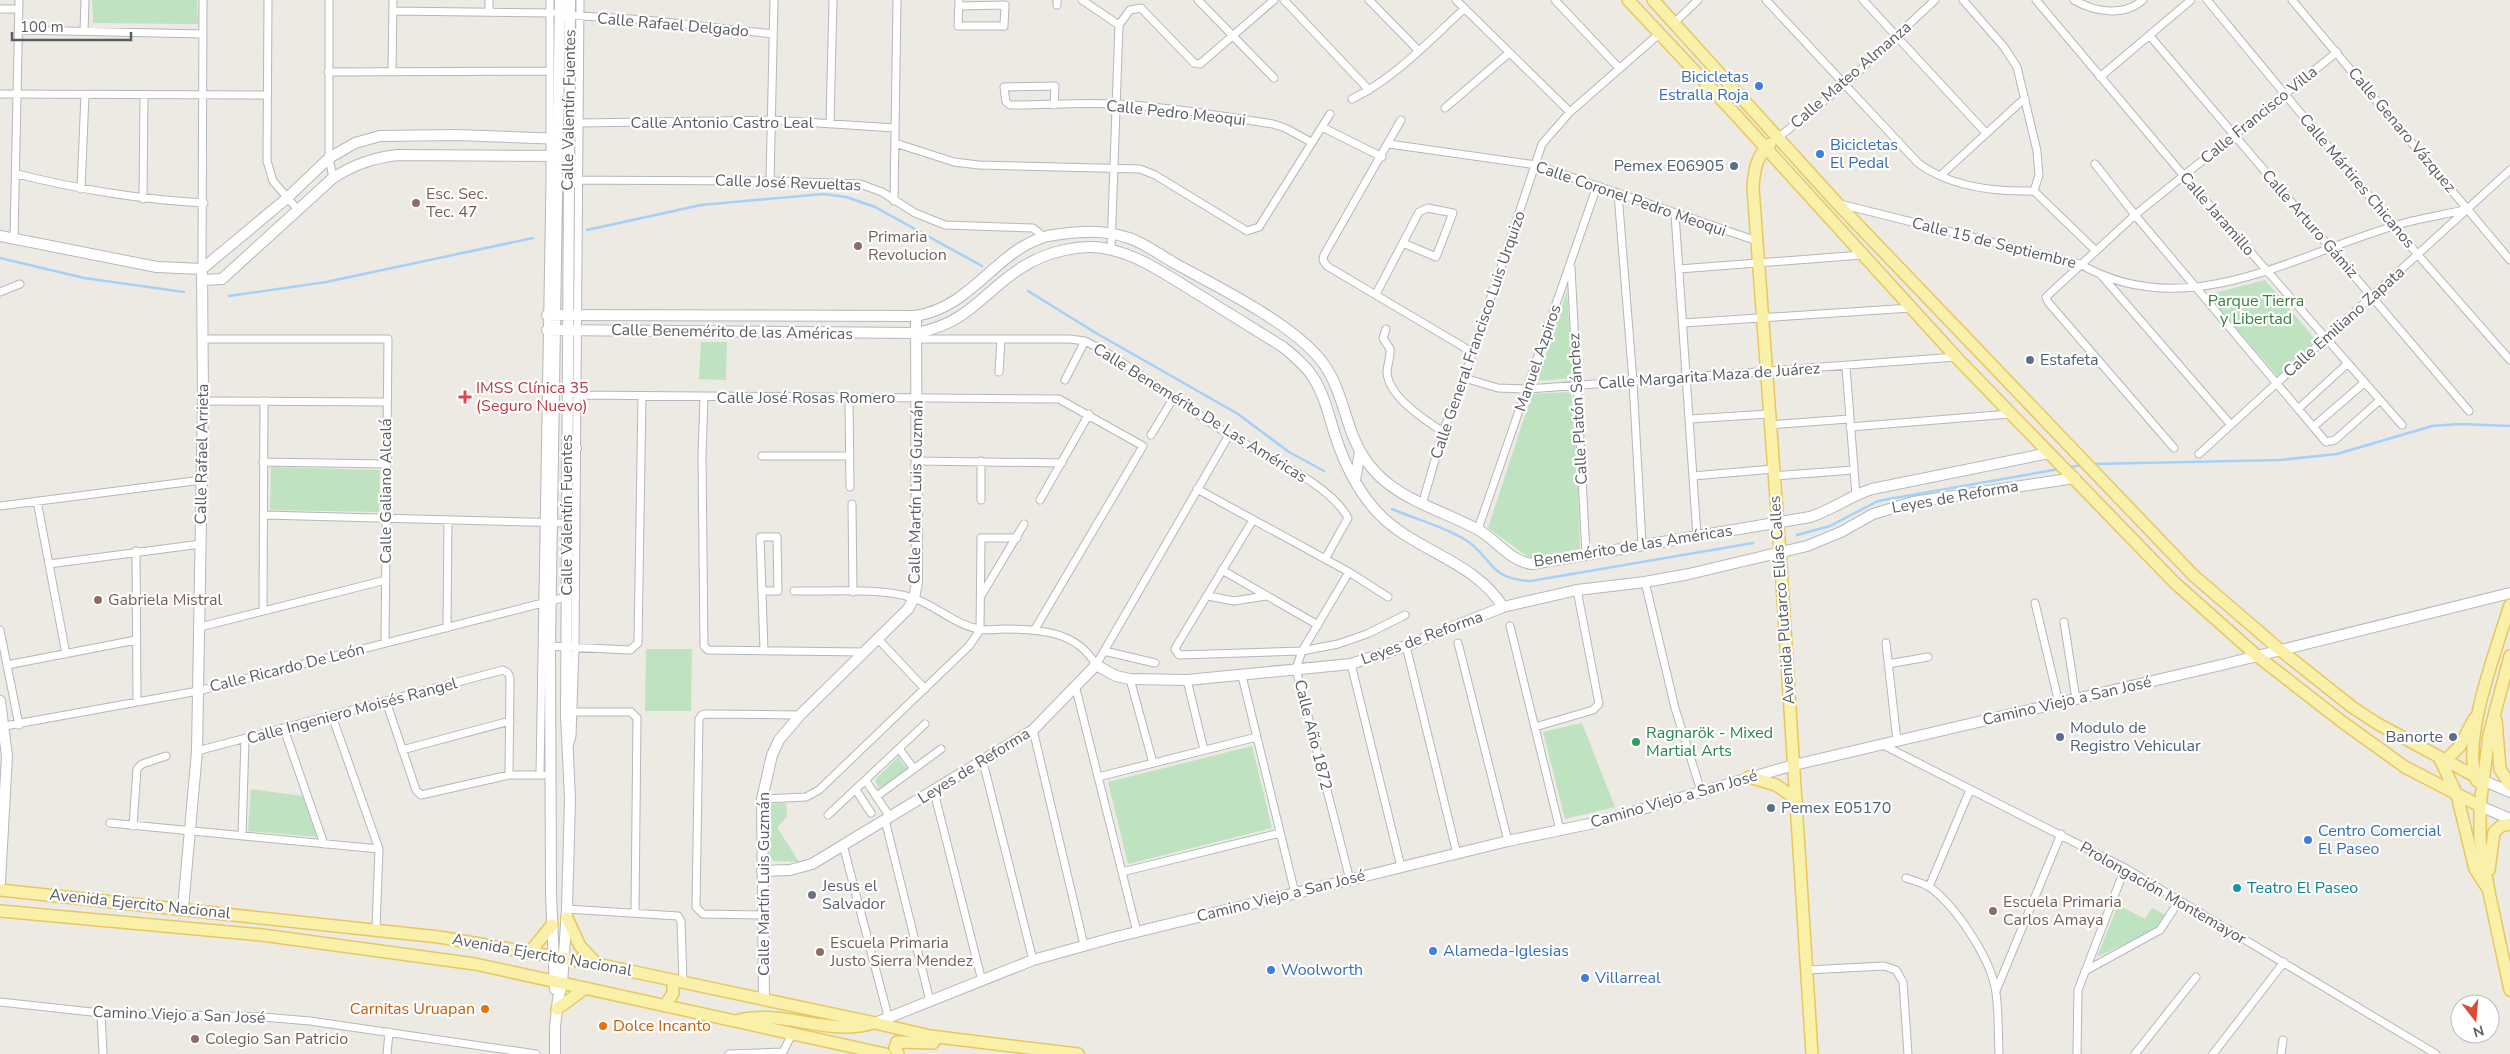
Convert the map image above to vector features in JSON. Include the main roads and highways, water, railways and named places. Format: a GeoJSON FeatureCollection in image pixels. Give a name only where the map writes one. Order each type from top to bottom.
{"type":"FeatureCollection","features":[{"type":"Feature","properties":{"kind":"main road"},"geometry":{"type":"LineString","coordinates":[[1628,0],[1956,357],[2175,583],[2256,655],[2399,763],[2480,806]]}},
{"type":"Feature","properties":{"kind":"main road"},"geometry":{"type":"LineString","coordinates":[[1653,0],[1837,203],[2193,575],[2279,649],[2352,707],[2443,759],[2480,783]]}},
{"type":"Feature","properties":{"kind":"main road","name":"Calle Mateo Almanza"},"geometry":{"type":"LineString","coordinates":[[1765,148],[1779,137]]}},
{"type":"Feature","properties":{"kind":"main road","name":"Avenida Plutarco Elías Calles"},"geometry":{"type":"LineString","coordinates":[[1765,148],[1756,165],[1754,178],[1768,420],[1779,548],[1812,1054]]}},
{"type":"Feature","properties":{"kind":"main road"},"geometry":{"type":"LineString","coordinates":[[2175,583],[2193,575]]}},
{"type":"Feature","properties":{"kind":"main road"},"geometry":{"type":"LineString","coordinates":[[2443,759],[2460,746],[2478,710],[2510,605]]}},
{"type":"Feature","properties":{"kind":"main road"},"geometry":{"type":"LineString","coordinates":[[2480,783],[2495,710],[2510,656]]}},
{"type":"Feature","properties":{"kind":"main road"},"geometry":{"type":"LineString","coordinates":[[2478,710],[2474,751],[2480,783],[2480,840],[2510,990]]}},
{"type":"Feature","properties":{"kind":"main road"},"geometry":{"type":"LineString","coordinates":[[2495,710],[2500,769],[2510,785]]}},
{"type":"Feature","properties":{"kind":"main road"},"geometry":{"type":"LineString","coordinates":[[2443,759],[2458,795],[2475,869],[2489,892]]}},
{"type":"Feature","properties":{"kind":"main road"},"geometry":{"type":"LineString","coordinates":[[1749,778],[1776,785],[1796,799]]}},
{"type":"Feature","properties":{"kind":"main road"},"geometry":{"type":"LineString","coordinates":[[2487,876],[2494,832],[2501,826],[2510,824]]}},
{"type":"Feature","properties":{"kind":"main road","name":"Avenida Ejercito Nacional"},"geometry":{"type":"LineString","coordinates":[[0,890],[376,928],[479,943],[596,964],[875,1023],[907,1032],[1078,1054]]}},
{"type":"Feature","properties":{"kind":"main road","name":"Avenida Ejercito Nacional"},"geometry":{"type":"LineString","coordinates":[[0,910],[262,935],[475,964],[885,1054]]}},
{"type":"Feature","properties":{"kind":"main road"},"geometry":{"type":"LineString","coordinates":[[567,913],[580,946],[596,964]]}},
{"type":"Feature","properties":{"kind":"main road"},"geometry":{"type":"LineString","coordinates":[[529,952],[552,925]]}},
{"type":"Feature","properties":{"kind":"main road"},"geometry":{"type":"LineString","coordinates":[[429,957],[430,946],[434,941],[464,944],[479,943]]}},
{"type":"Feature","properties":{"kind":"main road"},"geometry":{"type":"LineString","coordinates":[[665,1006],[673,996],[678,982]]}},
{"type":"Feature","properties":{"kind":"main road"},"geometry":{"type":"LineString","coordinates":[[557,1004],[584,989]]}},
{"type":"Feature","properties":{"kind":"main road"},"geometry":{"type":"LineString","coordinates":[[734,1021],[768,1017],[852,1028],[875,1023]]}},
{"type":"Feature","properties":{"kind":"main road"},"geometry":{"type":"LineString","coordinates":[[898,1054],[894,1048],[898,1042],[937,1043],[952,1039]]}},
{"type":"Feature","properties":{"kind":"waterway"},"geometry":{"type":"LineString","coordinates":[[587,230],[701,205],[823,194],[846,197],[875,207],[982,266]]}},
{"type":"Feature","properties":{"kind":"waterway"},"geometry":{"type":"LineString","coordinates":[[229,296],[326,282],[533,238]]}},
{"type":"Feature","properties":{"kind":"waterway"},"geometry":{"type":"LineString","coordinates":[[0,258],[84,278],[184,292]]}},
{"type":"Feature","properties":{"kind":"waterway"},"geometry":{"type":"LineString","coordinates":[[1028,291],[1096,333],[1238,414],[1289,452],[1324,471]]}},
{"type":"Feature","properties":{"kind":"waterway"},"geometry":{"type":"LineString","coordinates":[[2091,464],[2280,460],[2337,454],[2432,426],[2459,424],[2510,426]]}},
{"type":"Feature","properties":{"kind":"waterway"},"geometry":{"type":"LineString","coordinates":[[2069,467],[2083,465]]}},
{"type":"Feature","properties":{"kind":"waterway"},"geometry":{"type":"LineString","coordinates":[[1797,535],[1830,526],[1878,501],[2059,469]]}},
{"type":"Feature","properties":{"kind":"waterway"},"geometry":{"type":"LineString","coordinates":[[1392,509],[1456,534],[1480,552],[1491,566],[1498,571],[1506,576],[1531,581],[1753,543]]}},
{"type":"Feature","properties":{"kind":"place","name":"Bicicletas Estralla Roja"},"geometry":{"type":"Point","coordinates":[1759,86]}},
{"type":"Feature","properties":{"kind":"place","name":"Bicicletas El Pedal"},"geometry":{"type":"Point","coordinates":[1820,154]}},
{"type":"Feature","properties":{"kind":"place","name":"Pemex E06905"},"geometry":{"type":"Point","coordinates":[1734,166]}},
{"type":"Feature","properties":{"kind":"place","name":"Esc. Sec. Tec. 47"},"geometry":{"type":"Point","coordinates":[416,203]}},
{"type":"Feature","properties":{"kind":"place","name":"Primaria Revolucion"},"geometry":{"type":"Point","coordinates":[858,246]}},
{"type":"Feature","properties":{"kind":"place","name":"Estafeta"},"geometry":{"type":"Point","coordinates":[2030,360]}},
{"type":"Feature","properties":{"kind":"place","name":"IMSS Clínica 35 (Seguro Nuevo)"},"geometry":{"type":"Point","coordinates":[465,397]}},
{"type":"Feature","properties":{"kind":"place","name":"Gabriela Mistral"},"geometry":{"type":"Point","coordinates":[98,600]}},
{"type":"Feature","properties":{"kind":"place","name":"Modulo de Registro Vehicular"},"geometry":{"type":"Point","coordinates":[2060,737]}},
{"type":"Feature","properties":{"kind":"place","name":"Banorte"},"geometry":{"type":"Point","coordinates":[2453,737]}},
{"type":"Feature","properties":{"kind":"place","name":"Ragnarök - Mixed Martial Arts"},"geometry":{"type":"Point","coordinates":[1636,742]}},
{"type":"Feature","properties":{"kind":"place","name":"Pemex E05170"},"geometry":{"type":"Point","coordinates":[1771,808]}},
{"type":"Feature","properties":{"kind":"place","name":"Centro Comercial El Paseo"},"geometry":{"type":"Point","coordinates":[2308,840]}},
{"type":"Feature","properties":{"kind":"place","name":"Teatro El Paseo"},"geometry":{"type":"Point","coordinates":[2237,888]}},
{"type":"Feature","properties":{"kind":"place","name":"Jesus el Salvador"},"geometry":{"type":"Point","coordinates":[812,895]}},
{"type":"Feature","properties":{"kind":"place","name":"Escuela Primaria Carlos Amaya"},"geometry":{"type":"Point","coordinates":[1993,911]}},
{"type":"Feature","properties":{"kind":"place","name":"Alameda-Iglesias"},"geometry":{"type":"Point","coordinates":[1433,951]}},
{"type":"Feature","properties":{"kind":"place","name":"Escuela Primaria Justo Sierra Mendez"},"geometry":{"type":"Point","coordinates":[820,952]}},
{"type":"Feature","properties":{"kind":"place","name":"Woolworth"},"geometry":{"type":"Point","coordinates":[1271,970]}},
{"type":"Feature","properties":{"kind":"place","name":"Villarreal"},"geometry":{"type":"Point","coordinates":[1585,978]}},
{"type":"Feature","properties":{"kind":"place","name":"Carnitas Uruapan"},"geometry":{"type":"Point","coordinates":[485,1009]}},
{"type":"Feature","properties":{"kind":"place","name":"Dolce Incanto"},"geometry":{"type":"Point","coordinates":[603,1026]}},
{"type":"Feature","properties":{"kind":"place","name":"Colegio San Patricio"},"geometry":{"type":"Point","coordinates":[195,1039]}},
{"type":"Feature","properties":{"kind":"park label","name":"Parque Tierra y Libertad"},"geometry":{"type":"Point","coordinates":[2256,310]}}]}
